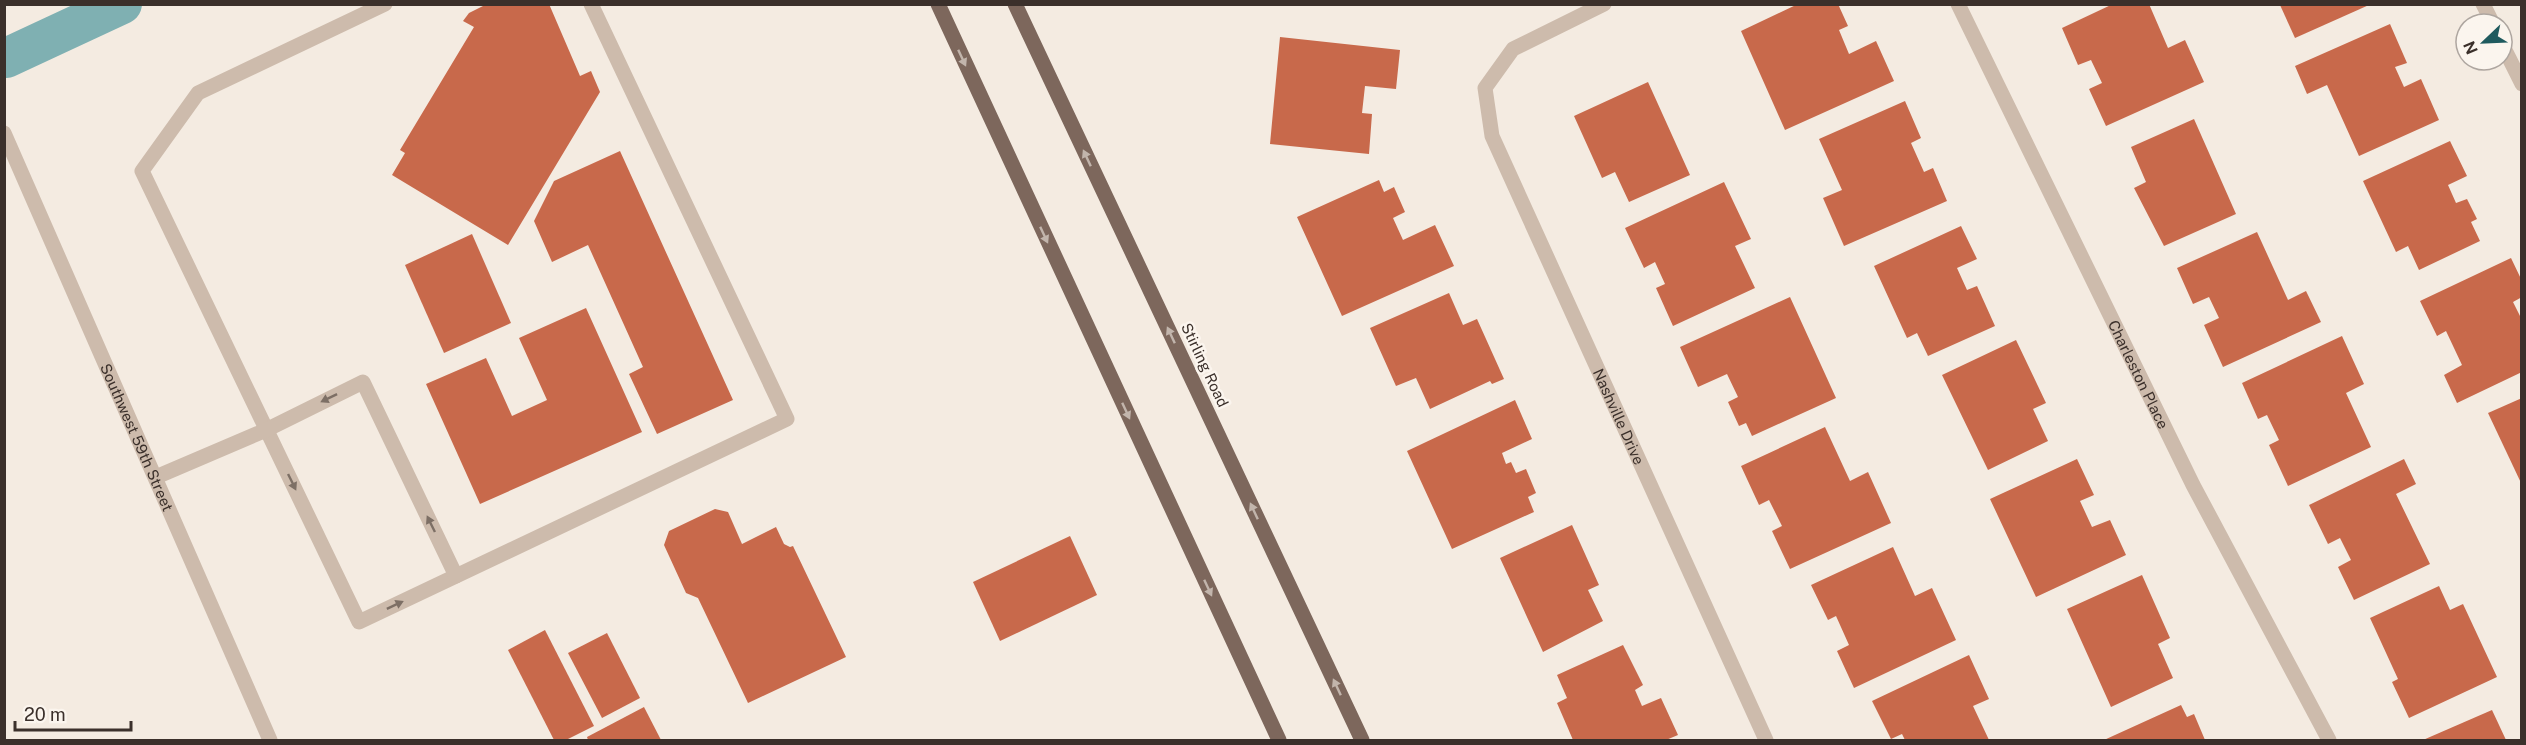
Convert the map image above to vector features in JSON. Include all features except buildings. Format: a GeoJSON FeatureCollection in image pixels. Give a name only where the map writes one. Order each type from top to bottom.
{"type":"FeatureCollection","features":[{"type":"Feature","properties":{"kind":"main road"},"geometry":{"type":"LineString","coordinates":[[938,4],[1279,741]]}},
{"type":"Feature","properties":{"kind":"main road","name":"Stirling Road"},"geometry":{"type":"LineString","coordinates":[[1015,4],[1362,741]]}},
{"type":"Feature","properties":{"kind":"street"},"geometry":{"type":"LineString","coordinates":[[385,4],[198,93],[142,171],[359,622],[787,419],[591,4]]}},
{"type":"Feature","properties":{"kind":"street","name":"Nashville Drive"},"geometry":{"type":"LineString","coordinates":[[1604,4],[1513,49],[1485,88],[1492,135],[1766,741]]}},
{"type":"Feature","properties":{"kind":"street","name":"Charleston Place"},"geometry":{"type":"LineString","coordinates":[[1958,4],[2193,485],[2329,741]]}},
{"type":"Feature","properties":{"kind":"street"},"geometry":{"type":"LineString","coordinates":[[2514,68],[2522,84]]}},
{"type":"Feature","properties":{"kind":"street","name":"Southwest 59th Street"},"geometry":{"type":"LineString","coordinates":[[4,133],[270,741]]}},
{"type":"Feature","properties":{"kind":"street"},"geometry":{"type":"LineString","coordinates":[[156,477],[266,430],[363,382],[456,576]]}},
{"type":"Feature","properties":{"kind":"waterway"},"geometry":{"type":"LineString","coordinates":[[6,58],[122,4]]}}]}
